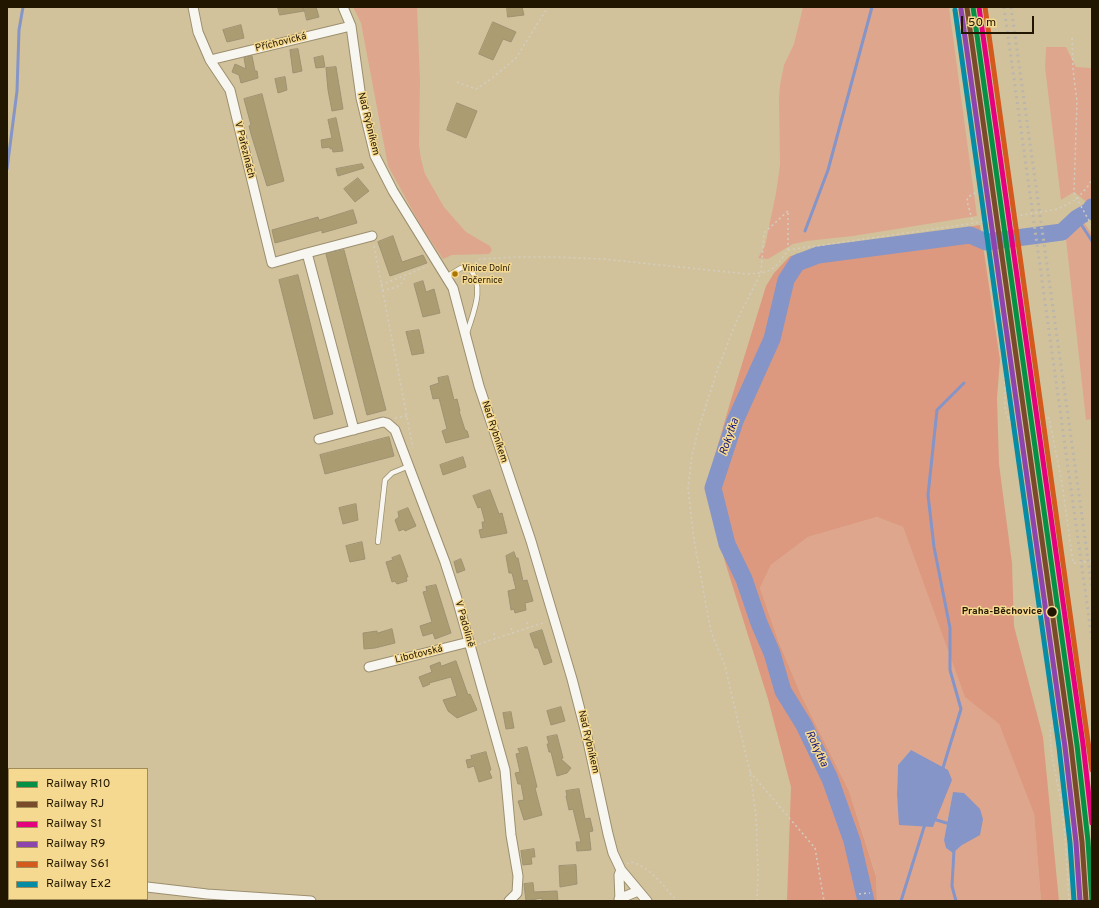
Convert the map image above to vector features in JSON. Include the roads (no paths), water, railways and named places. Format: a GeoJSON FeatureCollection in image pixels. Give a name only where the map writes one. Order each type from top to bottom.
{"type":"FeatureCollection","features":[{"type":"Feature","properties":{"kind":"street","name":"V Pařezinách"},"geometry":{"type":"LineString","coordinates":[[193,7],[198,32],[210,60],[230,90],[272,263],[372,236]]}},
{"type":"Feature","properties":{"kind":"street","name":"Nad Rybníkem"},"geometry":{"type":"LineString","coordinates":[[344,7],[351,26],[361,98],[375,156],[393,191],[453,288],[479,386],[531,541],[572,679],[587,737],[613,852],[621,870],[648,901]]}},
{"type":"Feature","properties":{"kind":"street","name":"Příchovická"},"geometry":{"type":"LineString","coordinates":[[210,60],[351,26]]}},
{"type":"Feature","properties":{"kind":"street"},"geometry":{"type":"LineString","coordinates":[[307,253],[354,430]]}},
{"type":"Feature","properties":{"kind":"street","name":"V Padolině"},"geometry":{"type":"LineString","coordinates":[[319,439],[378,423],[387,423],[395,430],[473,643],[505,770],[511,835],[518,876],[517,893],[509,901]]}},
{"type":"Feature","properties":{"kind":"street","name":"Libotovská"},"geometry":{"type":"LineString","coordinates":[[369,667],[473,643]]}},
{"type":"Feature","properties":{"kind":"street","name":"Nad Rybníkem"},"geometry":{"type":"LineString","coordinates":[[620,900],[619,875],[621,870]]}},
{"type":"Feature","properties":{"kind":"street"},"geometry":{"type":"LineString","coordinates":[[148,887],[207,894],[311,901]]}},
{"type":"Feature","properties":{"kind":"street"},"geometry":{"type":"LineString","coordinates":[[620,900],[638,891]]}},
{"type":"Feature","properties":{"kind":"lane"},"geometry":{"type":"LineString","coordinates":[[446,277],[461,268],[469,268],[475,274],[478,286],[476,300],[466,336]]}},
{"type":"Feature","properties":{"kind":"lane"},"geometry":{"type":"LineString","coordinates":[[378,542],[385,480],[392,473],[409,466]]}},
{"type":"Feature","properties":{"kind":"water"},"geometry":{"type":"Polygon","coordinates":[[[911,750],[948,770],[952,780],[933,827],[899,825],[897,795],[898,765],[911,750]]]}},
{"type":"Feature","properties":{"kind":"water"},"geometry":{"type":"Polygon","coordinates":[[[953,792],[964,793],[980,809],[983,819],[980,835],[962,845],[953,853],[946,848],[944,840],[953,792]]]}},
{"type":"Feature","properties":{"kind":"waterway"},"geometry":{"type":"LineString","coordinates":[[7,169],[17,91],[19,30],[23,7]]}},
{"type":"Feature","properties":{"kind":"waterway"},"geometry":{"type":"LineString","coordinates":[[805,231],[828,170],[872,7]]}},
{"type":"Feature","properties":{"kind":"waterway","name":"Rokytka"},"geometry":{"type":"LineString","coordinates":[[866,901],[852,841],[830,779],[804,725],[783,691],[772,653],[759,623],[744,579],[727,544],[713,488],[735,421],[772,339],[786,280],[797,263],[818,255],[970,235],[986,242],[1062,232],[1092,207]]}},
{"type":"Feature","properties":{"kind":"waterway"},"geometry":{"type":"LineString","coordinates":[[1077,218],[1092,241]]}},
{"type":"Feature","properties":{"kind":"waterway","name":"Rokytka"},"geometry":{"type":"LineString","coordinates":[[797,255],[797,263]]}},
{"type":"Feature","properties":{"kind":"waterway"},"geometry":{"type":"LineString","coordinates":[[942,771],[961,709],[950,670],[950,628],[934,547],[928,495],[937,410],[964,383]]}},
{"type":"Feature","properties":{"kind":"waterway"},"geometry":{"type":"LineString","coordinates":[[933,819],[950,824]]}},
{"type":"Feature","properties":{"kind":"waterway"},"geometry":{"type":"LineString","coordinates":[[901,901],[925,824]]}},
{"type":"Feature","properties":{"kind":"waterway"},"geometry":{"type":"LineString","coordinates":[[954,850],[952,886],[956,901]]}},
{"type":"Feature","properties":{"kind":"railway"},"geometry":{"type":"LineString","coordinates":[[1004,7],[1092,640]]}},
{"type":"Feature","properties":{"kind":"railway"},"geometry":{"type":"LineString","coordinates":[[1011,7],[1092,588]]}},
{"type":"Feature","properties":{"kind":"rail line","name":"R10"},"geometry":{"type":"LineString","coordinates":[[973,7],[1077,745],[1088,841],[1092,901]]}},
{"type":"Feature","properties":{"kind":"rail line","name":"S1"},"geometry":{"type":"LineString","coordinates":[[979,7],[1083,744],[1092,823]]}},
{"type":"Feature","properties":{"kind":"rail line","name":"S61"},"geometry":{"type":"LineString","coordinates":[[985,7],[1092,770]]}},
{"type":"Feature","properties":{"kind":"rail line","name":"RJ"},"geometry":{"type":"LineString","coordinates":[[967,8],[1071,746],[1082,842],[1086,901]]}},
{"type":"Feature","properties":{"kind":"rail line","name":"R9"},"geometry":{"type":"LineString","coordinates":[[961,9],[1065,747],[1076,842],[1080,901]]}},
{"type":"Feature","properties":{"kind":"rail line","name":"Ex2"},"geometry":{"type":"LineString","coordinates":[[955,10],[1059,747],[1070,843],[1074,901]]}},
{"type":"Feature","properties":{"kind":"place","name":"Vinice Dolní Počernice"},"geometry":{"type":"Point","coordinates":[455,274]}},
{"type":"Feature","properties":{"kind":"place","name":"Praha-Běchovice"},"geometry":{"type":"Point","coordinates":[1052,612]}}]}
